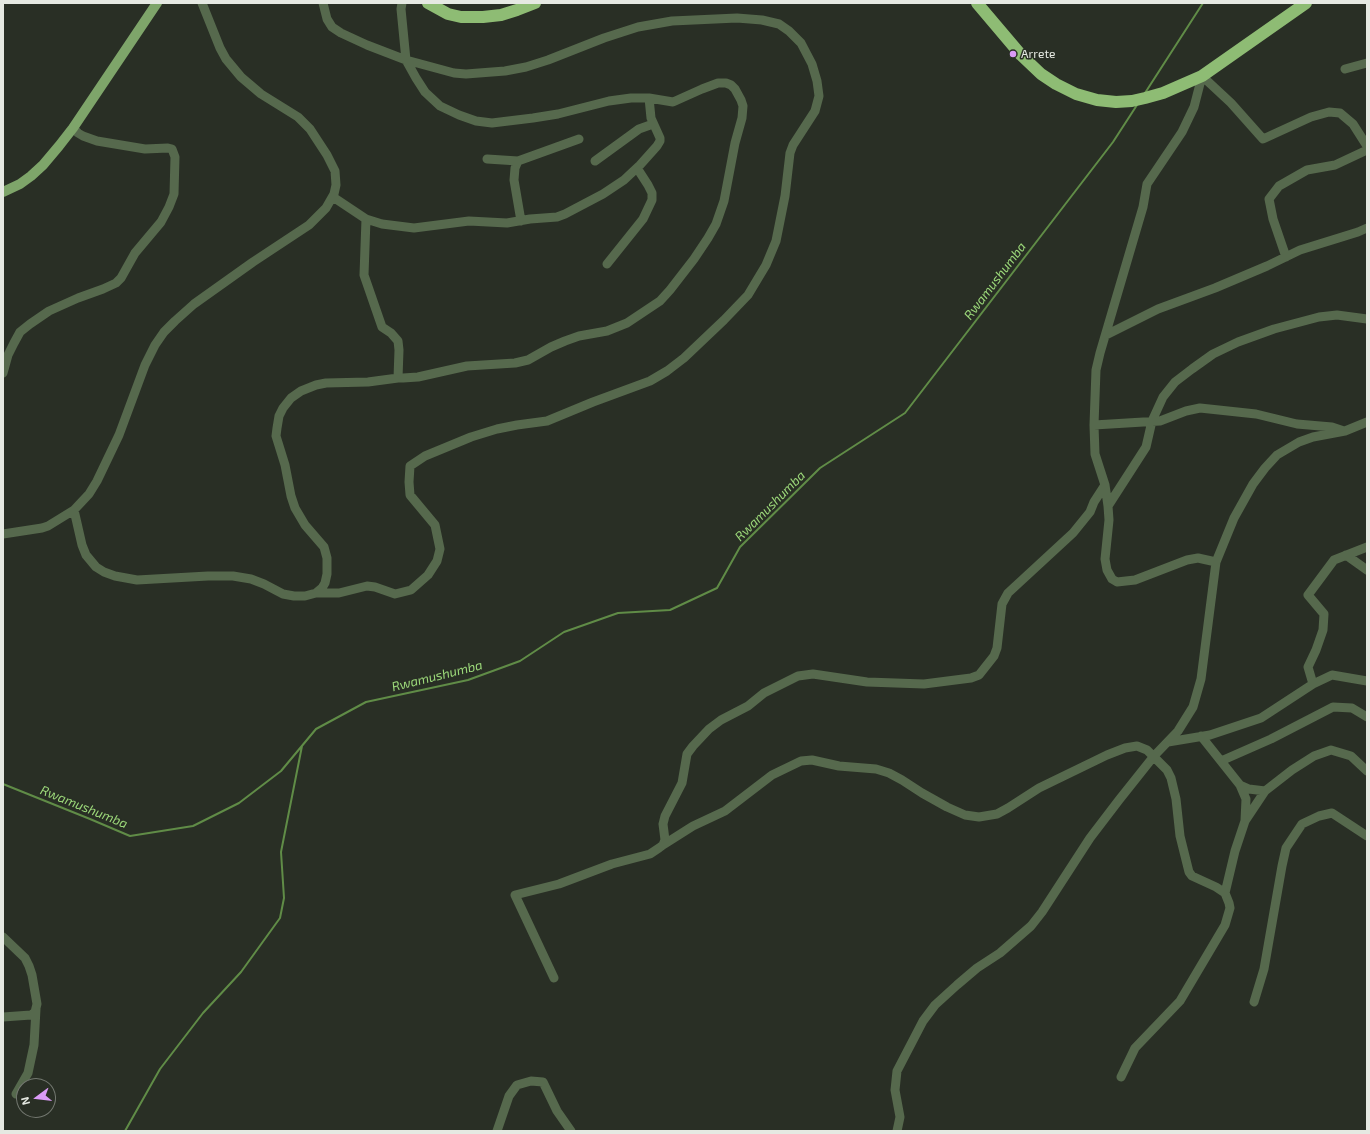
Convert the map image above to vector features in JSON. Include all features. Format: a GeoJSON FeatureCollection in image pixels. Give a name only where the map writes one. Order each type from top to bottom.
{"type":"FeatureCollection","features":[{"type":"Feature","properties":{"kind":"highway"},"geometry":{"type":"LineString","coordinates":[[428,3],[448,14],[462,17],[500,15],[535,3]]}},
{"type":"Feature","properties":{"kind":"highway"},"geometry":{"type":"LineString","coordinates":[[977,3],[1021,55],[1041,74],[1056,84],[1076,94],[1097,100],[1116,102],[1132,101],[1163,93],[1202,76],[1306,3]]}},
{"type":"Feature","properties":{"kind":"main road"},"geometry":{"type":"LineString","coordinates":[[3,192],[20,184],[35,173],[47,161],[73,128],[157,3]]}},
{"type":"Feature","properties":{"kind":"street"},"geometry":{"type":"LineString","coordinates":[[3,534],[48,526],[74,510],[97,481],[118,435],[144,365],[154,345],[164,332],[174,321],[194,304],[253,262],[309,225],[326,208],[333,196],[336,185],[335,171],[328,154],[310,129],[298,117],[261,94],[241,77],[226,59],[220,48],[202,3]]}},
{"type":"Feature","properties":{"kind":"street"},"geometry":{"type":"LineString","coordinates":[[74,510],[82,545],[86,555],[96,568],[115,576],[137,580],[233,576],[264,584],[283,594],[294,596],[305,596],[316,593],[339,593],[367,586],[375,587],[395,594],[411,590],[428,575],[437,561],[440,549],[435,525],[410,495],[410,466],[425,456],[471,437],[497,429],[547,421],[650,381],[667,371],[684,358],[724,320],[748,295],[766,265],[776,242],[785,196],[790,154],[793,145],[815,111],[819,96],[817,81],[812,64],[801,43],[789,31],[779,24],[762,20],[737,18],[672,21],[638,27],[604,38],[548,60],[505,71],[479,74],[454,73],[406,60],[341,33],[332,27],[327,18],[323,3]]}},
{"type":"Feature","properties":{"kind":"street"},"geometry":{"type":"LineString","coordinates":[[316,593],[325,583],[327,574],[327,558],[324,547],[305,525],[295,508],[285,465],[276,436],[283,408],[291,398],[301,391],[326,383],[362,382],[418,377],[467,366],[515,363],[528,360],[564,341],[579,336],[607,331],[627,323],[660,301],[670,290],[694,259],[716,224],[724,201],[735,143],[742,118],[742,100],[735,88],[726,83],[718,83],[673,102],[649,98],[631,98],[609,101],[558,114],[506,122],[492,123],[476,121],[440,106],[425,92],[416,78],[406,60],[401,9],[402,3]]}},
{"type":"Feature","properties":{"kind":"street"},"geometry":{"type":"LineString","coordinates":[[1345,69],[1367,63]]}},
{"type":"Feature","properties":{"kind":"street"},"geometry":{"type":"LineString","coordinates":[[1216,562],[1198,558],[1187,560],[1135,580],[1118,582],[1112,579],[1107,570],[1105,559],[1109,520],[1108,506],[1105,485],[1095,454],[1094,425],[1096,370],[1143,207],[1147,184],[1182,132],[1194,107],[1202,76],[1231,103],[1263,139],[1311,117],[1329,112],[1340,113],[1353,124],[1367,146]]}},
{"type":"Feature","properties":{"kind":"street"},"geometry":{"type":"LineString","coordinates":[[333,196],[366,219],[382,224],[414,228],[469,221],[507,223],[565,214],[603,194],[624,180],[657,146],[660,138],[653,124],[649,98]]}},
{"type":"Feature","properties":{"kind":"street"},"geometry":{"type":"LineString","coordinates":[[595,161],[640,129],[653,124]]}},
{"type":"Feature","properties":{"kind":"street"},"geometry":{"type":"LineString","coordinates":[[3,373],[8,355],[20,332],[49,311],[78,298],[104,289],[116,283],[121,278],[134,253],[161,222],[174,194],[175,157],[172,150],[168,148],[145,149],[97,141],[82,136],[73,128]]}},
{"type":"Feature","properties":{"kind":"street"},"geometry":{"type":"LineString","coordinates":[[487,159],[518,161],[579,139]]}},
{"type":"Feature","properties":{"kind":"street"},"geometry":{"type":"LineString","coordinates":[[1286,257],[1273,219],[1269,199],[1279,186],[1307,170],[1335,165],[1353,158],[1367,150]]}},
{"type":"Feature","properties":{"kind":"street"},"geometry":{"type":"LineString","coordinates":[[518,161],[515,168],[514,180],[521,221]]}},
{"type":"Feature","properties":{"kind":"street"},"geometry":{"type":"LineString","coordinates":[[607,264],[643,219],[652,200],[652,193],[637,168]]}},
{"type":"Feature","properties":{"kind":"street"},"geometry":{"type":"LineString","coordinates":[[366,219],[364,275],[382,327],[391,333],[398,341],[398,378]]}},
{"type":"Feature","properties":{"kind":"street"},"geometry":{"type":"LineString","coordinates":[[1106,336],[1158,309],[1215,288],[1300,250],[1367,228]]}},
{"type":"Feature","properties":{"kind":"street"},"geometry":{"type":"LineString","coordinates":[[1108,506],[1146,447],[1152,421],[1163,397],[1175,382],[1213,354],[1238,342],[1274,329],[1319,318],[1337,315],[1367,319]]}},
{"type":"Feature","properties":{"kind":"street"},"geometry":{"type":"LineString","coordinates":[[1094,425],[1160,421],[1186,411],[1200,408],[1256,414],[1297,424],[1332,427],[1345,431]]}},
{"type":"Feature","properties":{"kind":"street"},"geometry":{"type":"LineString","coordinates":[[897,1131],[900,1117],[895,1090],[897,1071],[923,1021],[935,1005],[957,985],[977,968],[1000,953],[1031,926],[1042,912],[1090,838],[1122,795],[1154,756],[1178,731],[1193,707],[1201,679],[1216,562],[1234,518],[1254,484],[1265,468],[1277,455],[1298,442],[1313,437],[1345,431],[1367,422]]}},
{"type":"Feature","properties":{"kind":"street"},"geometry":{"type":"LineString","coordinates":[[663,845],[665,840],[663,824],[665,816],[682,783],[686,760],[690,750],[701,736],[709,729],[721,720],[748,706],[764,693],[805,674],[867,682],[898,684],[930,683],[971,678],[979,675],[994,656],[997,648],[1002,604],[1008,593],[1073,533],[1090,512],[1094,502],[1105,485]]}},
{"type":"Feature","properties":{"kind":"street"},"geometry":{"type":"LineString","coordinates":[[1313,684],[1308,667],[1323,630],[1324,614],[1308,595],[1334,560],[1367,547]]}},
{"type":"Feature","properties":{"kind":"street"},"geometry":{"type":"LineString","coordinates":[[1346,555],[1367,570]]}},
{"type":"Feature","properties":{"kind":"street"},"geometry":{"type":"LineString","coordinates":[[1168,742],[1210,735],[1261,718],[1313,684],[1332,675],[1367,681]]}},
{"type":"Feature","properties":{"kind":"street"},"geometry":{"type":"LineString","coordinates":[[1221,761],[1271,739],[1333,706],[1352,708],[1367,717]]}},
{"type":"Feature","properties":{"kind":"street"},"geometry":{"type":"LineString","coordinates":[[1201,736],[1240,785],[1246,799],[1245,821]]}},
{"type":"Feature","properties":{"kind":"street"},"geometry":{"type":"LineString","coordinates":[[554,978],[515,896],[559,884],[612,864],[650,854],[693,826],[725,811],[772,775],[801,761],[807,760],[854,768],[876,769],[889,773],[947,807],[965,815],[979,817],[997,814],[1045,785],[1107,755],[1136,746],[1147,750],[1154,756],[1167,770],[1171,778],[1176,799],[1180,836],[1189,872],[1192,876],[1216,887],[1225,893],[1230,903],[1230,908],[1225,925],[1180,1001],[1135,1048],[1121,1077]]}},
{"type":"Feature","properties":{"kind":"street"},"geometry":{"type":"LineString","coordinates":[[1225,893],[1235,851],[1245,821],[1265,791],[1292,770],[1314,756],[1331,750],[1351,756],[1367,771]]}},
{"type":"Feature","properties":{"kind":"street"},"geometry":{"type":"LineString","coordinates":[[1240,785],[1249,789],[1265,791]]}},
{"type":"Feature","properties":{"kind":"street"},"geometry":{"type":"LineString","coordinates":[[1254,1002],[1264,969],[1286,848],[1302,824],[1319,816],[1332,813],[1367,836]]}},
{"type":"Feature","properties":{"kind":"street"},"geometry":{"type":"LineString","coordinates":[[3,937],[25,958],[32,975],[36,994],[34,1045],[28,1073],[25,1078]]}},
{"type":"Feature","properties":{"kind":"street"},"geometry":{"type":"LineString","coordinates":[[3,1017],[28,1016],[33,1014],[36,1009]]}},
{"type":"Feature","properties":{"kind":"street"},"geometry":{"type":"LineString","coordinates":[[497,1131],[509,1096],[517,1085],[531,1082],[543,1082],[557,1111],[571,1131]]}},
{"type":"Feature","properties":{"kind":"waterway","name":"Rwamushumba"},"geometry":{"type":"LineString","coordinates":[[1145,93],[1203,3]]}},
{"type":"Feature","properties":{"kind":"waterway","name":"Rwamushumba"},"geometry":{"type":"LineString","coordinates":[[3,784],[130,836],[193,826],[239,803],[281,771],[316,729],[366,702],[468,680],[520,661],[564,632],[618,613],[670,610],[717,588],[740,547],[820,468],[905,413],[1113,142],[1137,105]]}},
{"type":"Feature","properties":{"kind":"waterway"},"geometry":{"type":"LineString","coordinates":[[125,1131],[160,1069],[203,1013],[241,972],[280,918],[284,898],[281,852],[302,746]]}},
{"type":"Feature","properties":{"kind":"place","name":"Arrete"},"geometry":{"type":"Point","coordinates":[1013,54]}}]}
